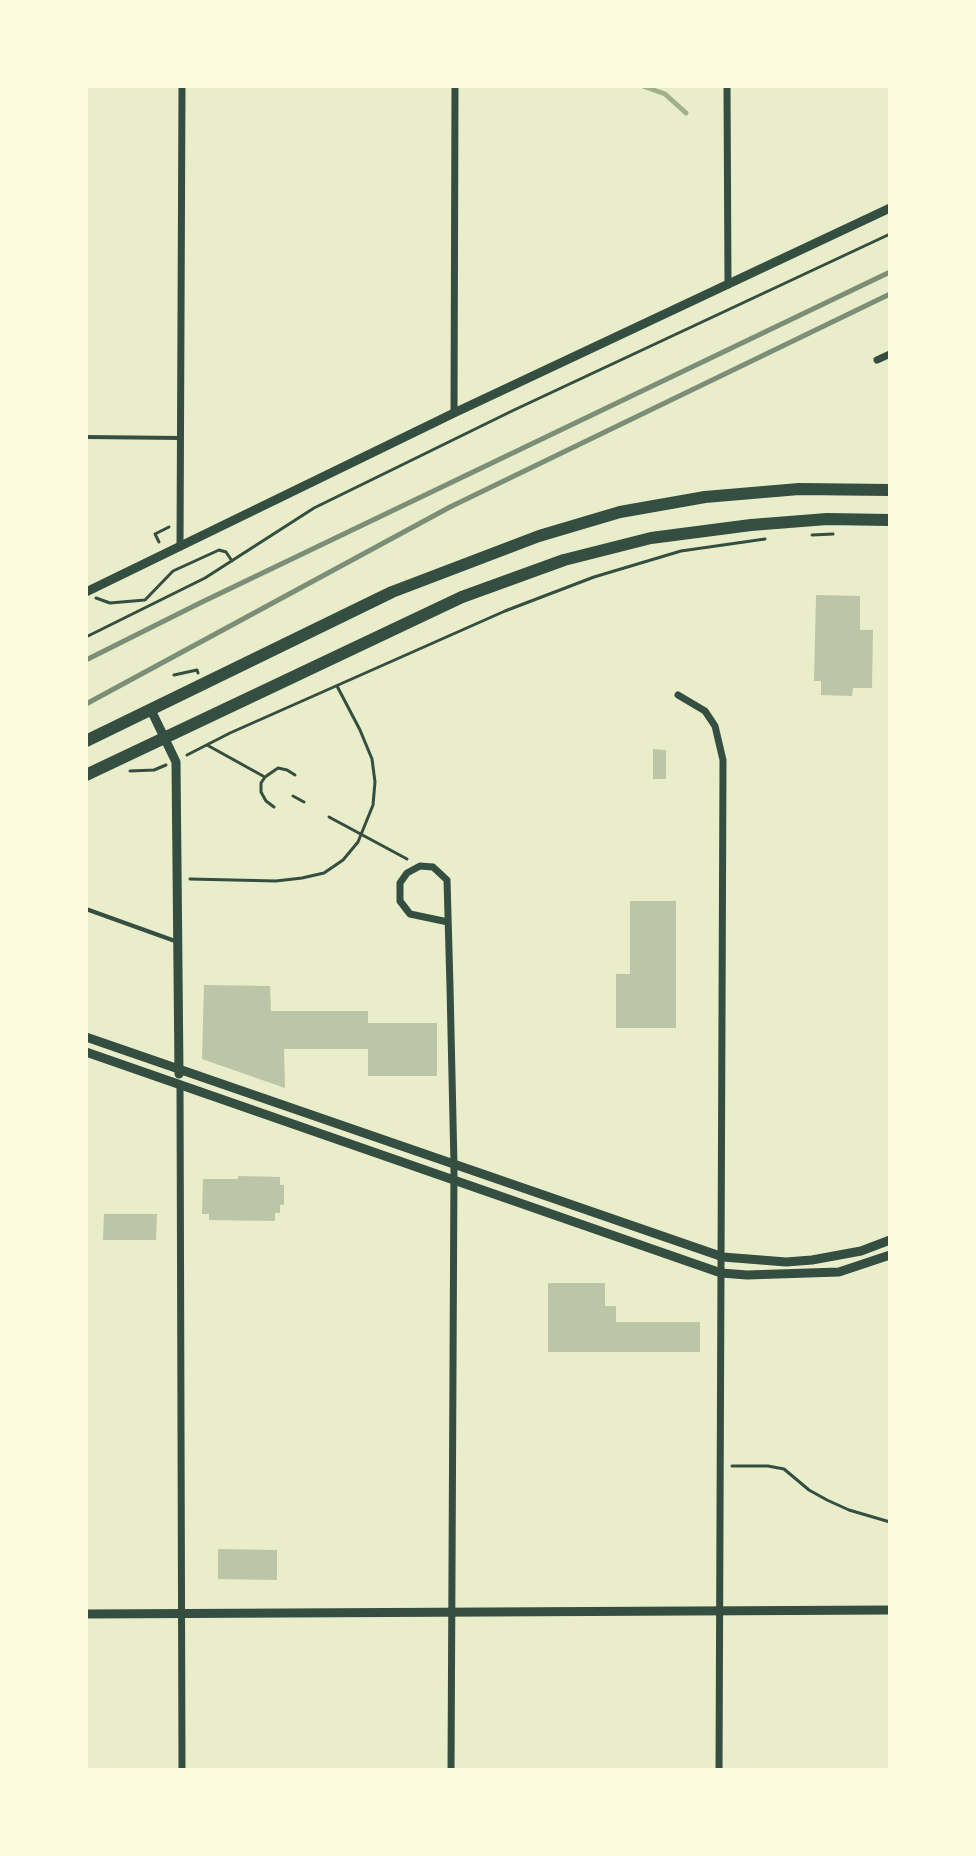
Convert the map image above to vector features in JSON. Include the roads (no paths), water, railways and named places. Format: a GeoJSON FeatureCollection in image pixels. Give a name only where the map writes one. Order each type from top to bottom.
{"type":"FeatureCollection","features":[{"type":"Feature","properties":{"kind":"highway"},"geometry":{"type":"LineString","coordinates":[[86,741],[392,592],[539,536],[620,512],[705,497],[799,489],[890,490]]}},
{"type":"Feature","properties":{"kind":"highway"},"geometry":{"type":"LineString","coordinates":[[86,775],[462,597],[564,560],[651,538],[751,525],[827,519],[890,520]]}},
{"type":"Feature","properties":{"kind":"street"},"geometry":{"type":"LineString","coordinates":[[180,547],[182,86]]}},
{"type":"Feature","properties":{"kind":"street"},"geometry":{"type":"LineString","coordinates":[[454,413],[455,86]]}},
{"type":"Feature","properties":{"kind":"street"},"geometry":{"type":"LineString","coordinates":[[727,86],[728,285]]}},
{"type":"Feature","properties":{"kind":"street"},"geometry":{"type":"LineString","coordinates":[[86,592],[454,413],[890,208]]}},
{"type":"Feature","properties":{"kind":"street"},"geometry":{"type":"LineString","coordinates":[[877,360],[890,354]]}},
{"type":"Feature","properties":{"kind":"street"},"geometry":{"type":"LineString","coordinates":[[678,695],[705,711],[715,726],[723,760],[719,1770]]}},
{"type":"Feature","properties":{"kind":"street"},"geometry":{"type":"LineString","coordinates":[[151,710],[176,762],[182,1770]]}},
{"type":"Feature","properties":{"kind":"street"},"geometry":{"type":"LineString","coordinates":[[448,922],[410,914],[400,901],[400,883],[407,873],[420,866],[433,867],[447,880],[454,1165],[451,1770]]}},
{"type":"Feature","properties":{"kind":"street"},"geometry":{"type":"LineString","coordinates":[[86,1037],[723,1257],[786,1262],[812,1260],[861,1251],[890,1240]]}},
{"type":"Feature","properties":{"kind":"street"},"geometry":{"type":"LineString","coordinates":[[86,1052],[721,1273],[839,1272],[890,1255]]}},
{"type":"Feature","properties":{"kind":"street"},"geometry":{"type":"LineString","coordinates":[[86,1614],[890,1610]]}},
{"type":"Feature","properties":{"kind":"lane"},"geometry":{"type":"LineString","coordinates":[[86,437],[181,438]]}},
{"type":"Feature","properties":{"kind":"lane"},"geometry":{"type":"LineString","coordinates":[[86,909],[178,942]]}},
{"type":"Feature","properties":{"kind":"waterway"},"geometry":{"type":"LineString","coordinates":[[643,86],[665,94],[686,113]]}},
{"type":"Feature","properties":{"kind":"railway"},"geometry":{"type":"LineString","coordinates":[[86,660],[890,272]]}},
{"type":"Feature","properties":{"kind":"railway"},"geometry":{"type":"LineString","coordinates":[[86,704],[450,507],[890,294]]}}]}
